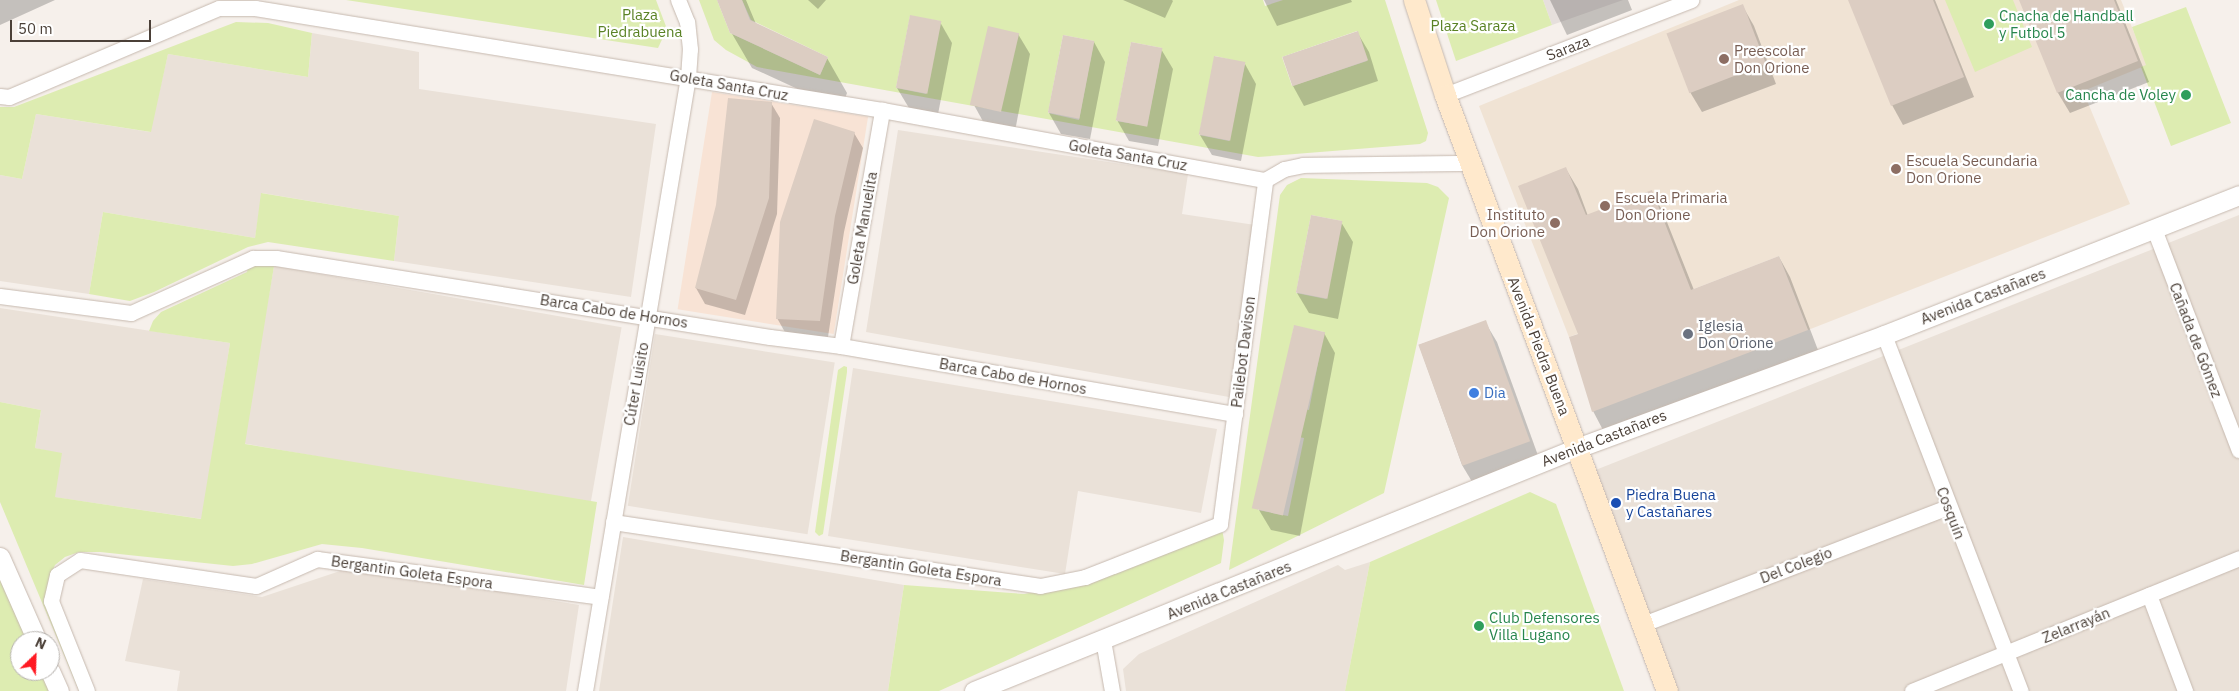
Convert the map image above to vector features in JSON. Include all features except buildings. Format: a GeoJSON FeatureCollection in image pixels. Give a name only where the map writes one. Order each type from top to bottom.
{"type":"FeatureCollection","features":[{"type":"Feature","properties":{"kind":"main road","name":"Avenida Piedra Buena"},"geometry":{"type":"LineString","coordinates":[[1414,0],[1445,95],[1667,691]]}},
{"type":"Feature","properties":{"kind":"street","name":"Cúter Luisito"},"geometry":{"type":"LineString","coordinates":[[585,691],[688,77],[690,49],[687,22],[678,0]]}},
{"type":"Feature","properties":{"kind":"street","name":"Saraza"},"geometry":{"type":"LineString","coordinates":[[1445,95],[1691,0]]}},
{"type":"Feature","properties":{"kind":"street","name":"Goleta Santa Cruz"},"geometry":{"type":"LineString","coordinates":[[0,96],[9,97],[219,8],[255,8],[882,110],[1265,180]]}},
{"type":"Feature","properties":{"kind":"street","name":"Goleta Manuelita"},"geometry":{"type":"LineString","coordinates":[[840,346],[882,110]]}},
{"type":"Feature","properties":{"kind":"street"},"geometry":{"type":"LineString","coordinates":[[1265,180],[1284,169],[1303,165],[1471,163]]}},
{"type":"Feature","properties":{"kind":"street","name":"Pailebot Davison"},"geometry":{"type":"LineString","coordinates":[[1220,524],[1265,180]]}},
{"type":"Feature","properties":{"kind":"street","name":"Avenida Castañares"},"geometry":{"type":"LineString","coordinates":[[974,691],[1577,448],[1884,335],[2239,195]]}},
{"type":"Feature","properties":{"kind":"street","name":"Cañada de Gómez"},"geometry":{"type":"LineString","coordinates":[[2154,229],[2239,450]]}},
{"type":"Feature","properties":{"kind":"street","name":"Barca Cabo de Hornos"},"geometry":{"type":"LineString","coordinates":[[0,296],[131,313],[253,258],[276,258],[840,346],[1235,414]]}},
{"type":"Feature","properties":{"kind":"street","name":"Cosquín"},"geometry":{"type":"LineString","coordinates":[[1884,335],[1948,507],[2021,691]]}},
{"type":"Feature","properties":{"kind":"street","name":"Del Colegio"},"geometry":{"type":"LineString","coordinates":[[1643,624],[1948,507]]}},
{"type":"Feature","properties":{"kind":"street","name":"Bergantin Goleta Espora"},"geometry":{"type":"LineString","coordinates":[[613,522],[1040,586],[1085,577],[1220,524]]}},
{"type":"Feature","properties":{"kind":"street"},"geometry":{"type":"LineString","coordinates":[[0,557],[33,631]]}},
{"type":"Feature","properties":{"kind":"street","name":"Zelarrayán"},"geometry":{"type":"LineString","coordinates":[[1912,691],[2239,558]]}},
{"type":"Feature","properties":{"kind":"street","name":"Bergantin Goleta Espora"},"geometry":{"type":"LineString","coordinates":[[87,691],[51,601],[57,575],[80,560],[256,586],[317,559],[600,597]]}},
{"type":"Feature","properties":{"kind":"street"},"geometry":{"type":"LineString","coordinates":[[2149,595],[2185,691]]}},
{"type":"Feature","properties":{"kind":"street"},"geometry":{"type":"LineString","coordinates":[[1102,640],[1112,691]]}},
{"type":"Feature","properties":{"kind":"shaded area"},"geometry":{"type":"Polygon","coordinates":[[[1543,0],[1623,0],[1552,25],[1543,0]]]}},
{"type":"Feature","properties":{"kind":"shaded area","name":"Escuela Secundaria Don Orione"},"geometry":{"type":"Polygon","coordinates":[[[1739,0],[2121,0],[2147,65],[2083,91],[2130,204],[1808,330],[1779,256],[1569,337],[1479,106],[1739,0]]]}},
{"type":"Feature","properties":{"kind":"shaded area"},"geometry":{"type":"Polygon","coordinates":[[[312,33],[419,52],[419,89],[656,124],[631,297],[394,261],[399,216],[262,193],[255,238],[103,212],[89,294],[0,281],[0,175],[22,179],[36,114],[150,132],[168,54],[308,77],[312,33]]]}},
{"type":"Feature","properties":{"kind":"shaded area"},"geometry":{"type":"Polygon","coordinates":[[[712,92],[868,117],[834,334],[678,309],[712,92]]]}},
{"type":"Feature","properties":{"kind":"shaded area"},"geometry":{"type":"Polygon","coordinates":[[[898,130],[1188,174],[1182,214],[1255,225],[1229,397],[866,332],[898,130]]]}},
{"type":"Feature","properties":{"kind":"shaded area"},"geometry":{"type":"Polygon","coordinates":[[[2239,215],[2239,691],[1674,691],[1593,471],[2239,215]]]}},
{"type":"Feature","properties":{"kind":"shaded area"},"geometry":{"type":"Polygon","coordinates":[[[274,266],[622,327],[590,505],[243,443],[274,266]]]}},
{"type":"Feature","properties":{"kind":"shaded area"},"geometry":{"type":"Polygon","coordinates":[[[0,308],[230,343],[202,519],[54,497],[61,454],[35,448],[41,410],[0,402],[0,308]]]}},
{"type":"Feature","properties":{"kind":"shaded area"},"geometry":{"type":"Polygon","coordinates":[[[655,334],[835,362],[808,534],[628,506],[655,334]]]}},
{"type":"Feature","properties":{"kind":"shaded area"},"geometry":{"type":"Polygon","coordinates":[[[853,368],[1217,429],[1201,513],[1078,491],[1065,574],[828,536],[853,368]]]}},
{"type":"Feature","properties":{"kind":"shaded area"},"geometry":{"type":"Polygon","coordinates":[[[623,537],[904,585],[888,691],[599,691],[623,537]]]}},
{"type":"Feature","properties":{"kind":"shaded area"},"geometry":{"type":"Polygon","coordinates":[[[1370,562],[1345,691],[1126,691],[1123,669],[1139,654],[1338,565],[1345,570],[1370,562]]]}},
{"type":"Feature","properties":{"kind":"shaded area"},"geometry":{"type":"Polygon","coordinates":[[[352,567],[579,605],[566,691],[177,691],[180,671],[125,661],[143,579],[262,597],[352,567]]]}},
{"type":"Feature","properties":{"kind":"green space","name":"Plaza Piedrabuena"},"geometry":{"type":"Polygon","coordinates":[[[346,0],[656,0],[667,29],[658,48],[346,0]]]}},
{"type":"Feature","properties":{"kind":"green space"},"geometry":{"type":"Polygon","coordinates":[[[699,0],[717,0],[730,33],[820,75],[828,57],[751,20],[742,0],[1263,0],[1265,6],[1283,0],[1385,0],[1428,133],[1426,141],[1420,144],[1258,157],[757,67],[726,50],[714,40],[699,0]],[[910,16],[896,88],[926,94],[940,21],[910,16]],[[1357,31],[1282,57],[1292,86],[1367,61],[1357,31]],[[1063,35],[1048,113],[1079,120],[1094,41],[1063,35]],[[1131,42],[1116,121],[1147,126],[1162,48],[1131,42]],[[1215,56],[1199,135],[1229,141],[1245,63],[1215,56]]]}},
{"type":"Feature","properties":{"kind":"green space","name":"Plaza Saraza"},"geometry":{"type":"Polygon","coordinates":[[[1436,0],[1543,0],[1552,25],[1456,61],[1436,0]]]}},
{"type":"Feature","properties":{"kind":"green space","name":"Cnacha de Handball y Futbol 5"},"geometry":{"type":"Polygon","coordinates":[[[1945,0],[2013,0],[2032,47],[1975,72],[1945,0]]]}},
{"type":"Feature","properties":{"kind":"green space","name":"Cancha de Voley"},"geometry":{"type":"Polygon","coordinates":[[[2186,7],[2231,123],[2171,146],[2141,67],[2146,65],[2132,27],[2186,7]]]}},
{"type":"Feature","properties":{"kind":"green space"},"geometry":{"type":"Polygon","coordinates":[[[236,22],[268,23],[312,33],[308,77],[168,54],[151,132],[36,114],[22,179],[0,175],[0,107],[14,107],[236,22]]]}},
{"type":"Feature","properties":{"kind":"green space"},"geometry":{"type":"Polygon","coordinates":[[[1301,178],[1427,183],[1438,187],[1449,198],[1384,493],[1229,570],[1280,195],[1287,185],[1301,178]],[[1311,215],[1296,293],[1326,299],[1342,221],[1311,215]],[[1294,326],[1278,403],[1309,410],[1324,332],[1294,326]],[[1273,432],[1258,510],[1288,516],[1304,438],[1273,432]]]}},
{"type":"Feature","properties":{"kind":"green space"},"geometry":{"type":"Polygon","coordinates":[[[261,193],[399,216],[394,261],[268,242],[248,247],[154,292],[130,301],[89,294],[103,212],[255,238],[261,193]]]}},
{"type":"Feature","properties":{"kind":"green space"},"geometry":{"type":"Polygon","coordinates":[[[249,262],[274,266],[245,444],[597,502],[584,585],[362,548],[322,544],[252,564],[233,566],[100,552],[79,552],[65,557],[55,565],[50,577],[79,691],[60,646],[60,631],[54,631],[0,502],[0,402],[41,410],[35,448],[62,453],[55,497],[201,519],[230,343],[149,331],[153,321],[161,312],[247,272],[249,262]]]}},
{"type":"Feature","properties":{"kind":"green space"},"geometry":{"type":"Polygon","coordinates":[[[844,366],[847,367],[847,372],[823,534],[819,536],[815,532],[838,370],[844,366]]]}},
{"type":"Feature","properties":{"kind":"green space","name":"Club Defensores Villa Lugano"},"geometry":{"type":"Polygon","coordinates":[[[1530,492],[1556,504],[1624,691],[1345,691],[1370,562],[1530,492]]]}},
{"type":"Feature","properties":{"kind":"green space"},"geometry":{"type":"Polygon","coordinates":[[[1222,529],[1224,540],[1221,563],[939,691],[888,691],[904,585],[1024,594],[1085,583],[1222,529]]]}},
{"type":"Feature","properties":{"kind":"green space"},"geometry":{"type":"Polygon","coordinates":[[[0,573],[25,631],[10,631],[10,681],[46,681],[50,691],[0,691],[0,573]]]}},
{"type":"Feature","properties":{"kind":"place","name":"Cnacha de Handball y Futbol 5"},"geometry":{"type":"Point","coordinates":[1989,24]}},
{"type":"Feature","properties":{"kind":"place","name":"Preescolar Don Orione"},"geometry":{"type":"Point","coordinates":[1724,59]}},
{"type":"Feature","properties":{"kind":"place","name":"Cancha de Voley"},"geometry":{"type":"Point","coordinates":[2186,95]}},
{"type":"Feature","properties":{"kind":"place","name":"Escuela Secundaria Don Orione"},"geometry":{"type":"Point","coordinates":[1896,169]}},
{"type":"Feature","properties":{"kind":"place","name":"Escuela Primaria Don Orione"},"geometry":{"type":"Point","coordinates":[1605,206]}},
{"type":"Feature","properties":{"kind":"place","name":"Instituto Don Orione"},"geometry":{"type":"Point","coordinates":[1555,223]}},
{"type":"Feature","properties":{"kind":"place","name":"Iglesia Don Orione"},"geometry":{"type":"Point","coordinates":[1688,334]}},
{"type":"Feature","properties":{"kind":"place","name":"Dia"},"geometry":{"type":"Point","coordinates":[1474,393]}},
{"type":"Feature","properties":{"kind":"place","name":"Piedra Buena y Castañares"},"geometry":{"type":"Point","coordinates":[1616,503]}},
{"type":"Feature","properties":{"kind":"place","name":"Club Defensores Villa Lugano"},"geometry":{"type":"Point","coordinates":[1479,626]}}]}
